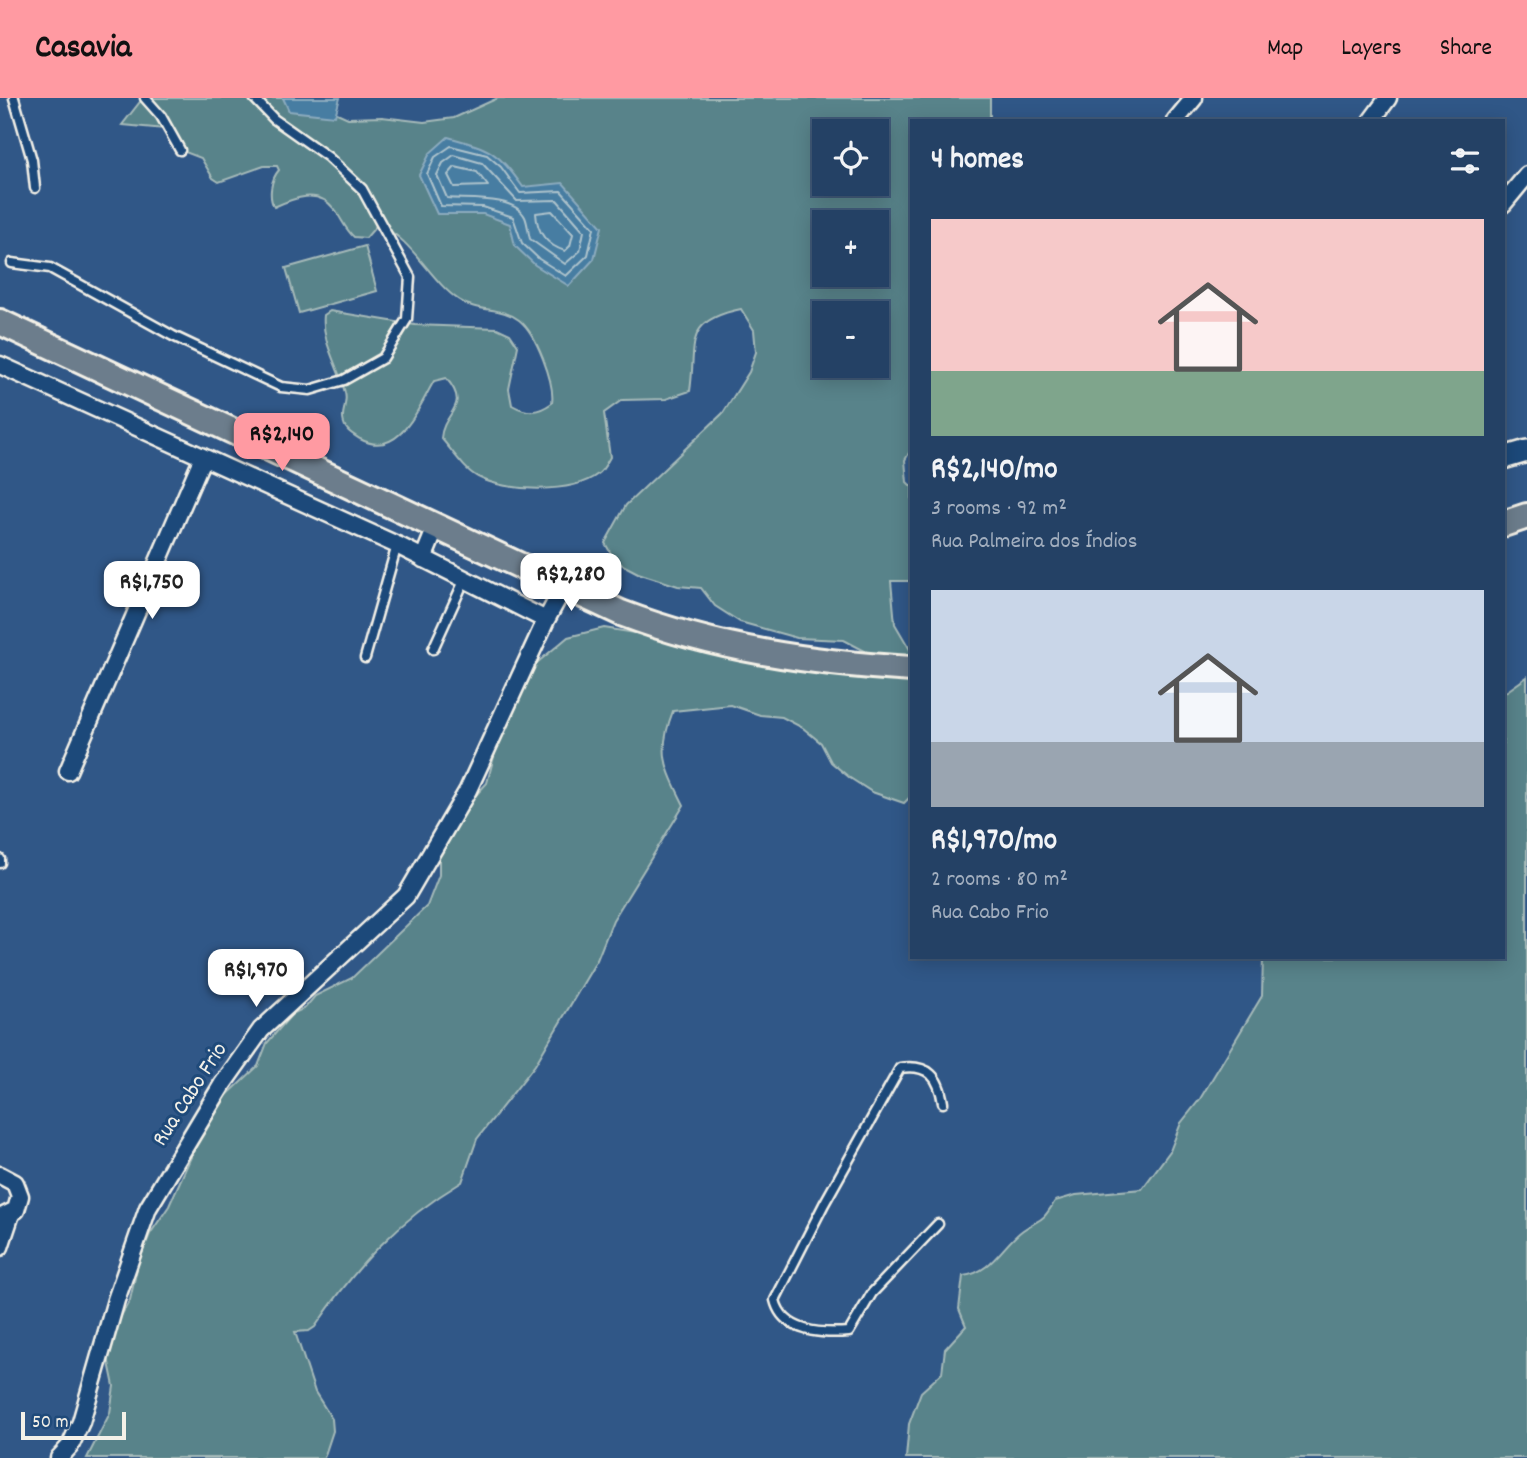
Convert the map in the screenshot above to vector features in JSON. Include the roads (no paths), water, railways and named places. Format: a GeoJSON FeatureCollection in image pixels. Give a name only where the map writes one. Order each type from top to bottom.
{"type":"FeatureCollection","features":[{"type":"Feature","properties":{"kind":"main road"},"geometry":{"type":"LineString","coordinates":[[0,322],[639,620],[742,649],[828,664],[910,669]]}},
{"type":"Feature","properties":{"kind":"main road"},"geometry":{"type":"LineString","coordinates":[[1505,457],[1527,451]]}},
{"type":"Feature","properties":{"kind":"main road"},"geometry":{"type":"LineString","coordinates":[[1505,523],[1527,516]]}},
{"type":"Feature","properties":{"kind":"street"},"geometry":{"type":"LineString","coordinates":[[1177,119],[1195,98]]}},
{"type":"Feature","properties":{"kind":"street"},"geometry":{"type":"LineString","coordinates":[[1372,119],[1388,98]]}},
{"type":"Feature","properties":{"kind":"street"},"geometry":{"type":"LineString","coordinates":[[1505,202],[1527,175]]}},
{"type":"Feature","properties":{"kind":"street"},"geometry":{"type":"LineString","coordinates":[[0,365],[397,545],[546,620]]}},
{"type":"Feature","properties":{"kind":"street"},"geometry":{"type":"LineString","coordinates":[[68,771],[203,457]]}},
{"type":"Feature","properties":{"kind":"street"},"geometry":{"type":"LineString","coordinates":[[423,559],[437,525]]}},
{"type":"Feature","properties":{"kind":"street","name":"Rua Cabo Frio"},"geometry":{"type":"LineString","coordinates":[[59,1458],[70,1446],[81,1422],[116,1300],[148,1208],[222,1085],[261,1030],[406,896],[468,790],[546,620],[564,587]]}},
{"type":"Feature","properties":{"kind":"street"},"geometry":{"type":"LineString","coordinates":[[0,1175],[10,1178],[19,1189],[19,1203],[5,1216],[0,1247]]}},
{"type":"Feature","properties":{"kind":"lane"},"geometry":{"type":"LineString","coordinates":[[14,98],[32,160],[35,188]]}},
{"type":"Feature","properties":{"kind":"lane"},"geometry":{"type":"LineString","coordinates":[[145,98],[161,116],[180,150]]}},
{"type":"Feature","properties":{"kind":"lane"},"geometry":{"type":"LineString","coordinates":[[12,263],[50,268],[173,337],[281,387],[310,390],[344,380],[383,358],[407,318],[410,276],[362,189],[328,157],[274,119],[254,98]]}},
{"type":"Feature","properties":{"kind":"lane"},"geometry":{"type":"LineString","coordinates":[[365,658],[397,545]]}},
{"type":"Feature","properties":{"kind":"lane"},"geometry":{"type":"LineString","coordinates":[[433,649],[464,581]]}},
{"type":"Feature","properties":{"kind":"lane"},"geometry":{"type":"LineString","coordinates":[[938,1224],[872,1293],[849,1332],[819,1335],[790,1322],[778,1313],[775,1300],[824,1204],[900,1068],[916,1066],[930,1072],[939,1082],[943,1103]]}},
{"type":"Feature","properties":{"kind":"water"},"geometry":{"type":"Polygon","coordinates":[[[283,98],[340,98],[335,116],[289,111],[283,98]]]}},
{"type":"Feature","properties":{"kind":"water"},"geometry":{"type":"Polygon","coordinates":[[[448,137],[484,148],[499,158],[523,187],[563,183],[602,227],[594,259],[569,286],[535,265],[515,246],[510,224],[483,214],[437,214],[419,175],[430,153],[448,137]]]}}]}
